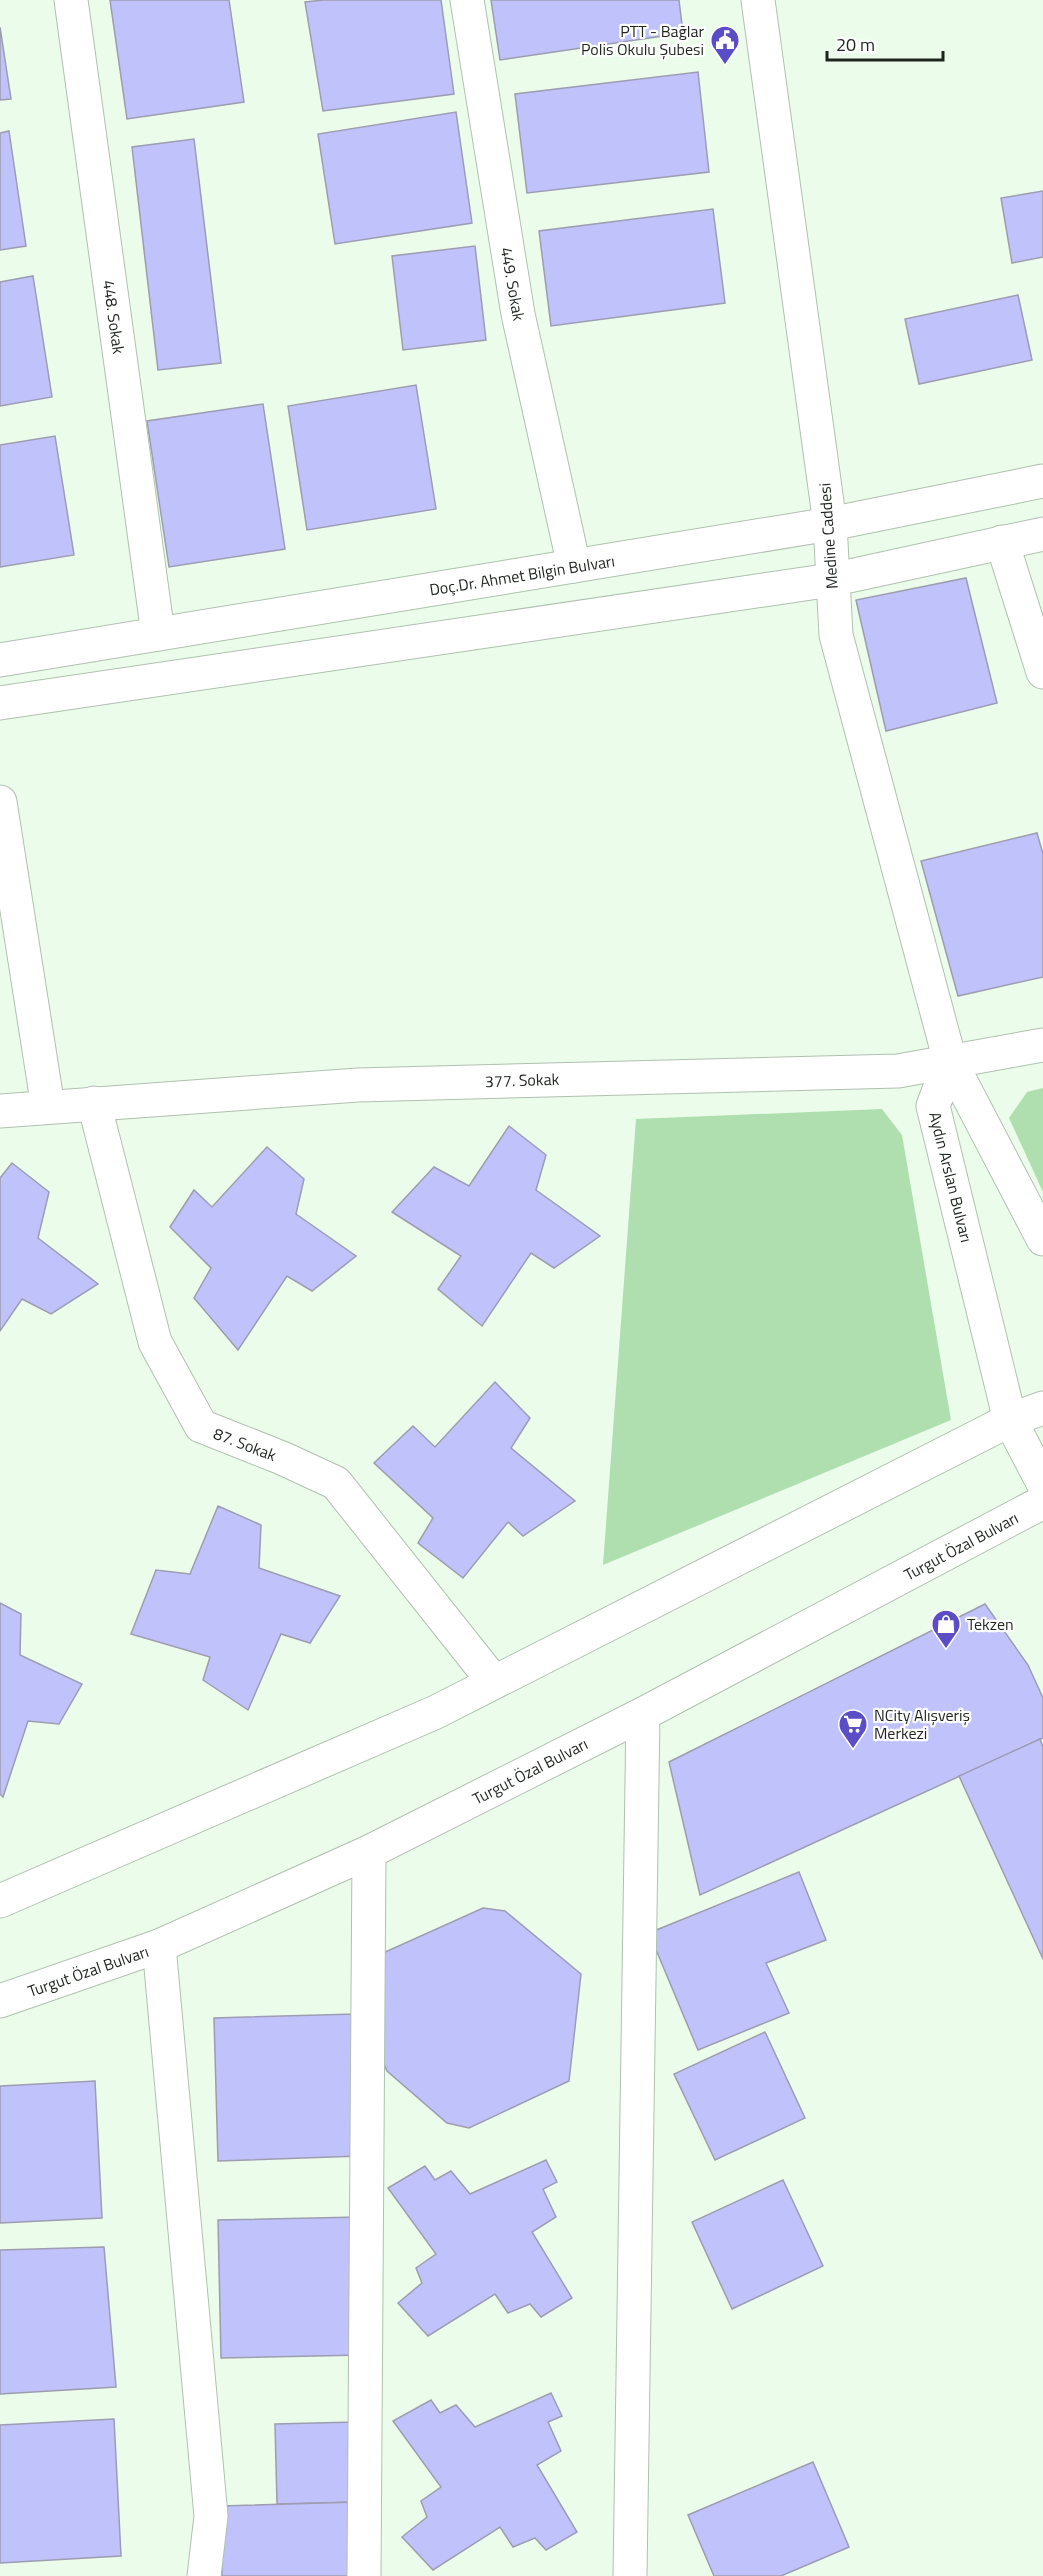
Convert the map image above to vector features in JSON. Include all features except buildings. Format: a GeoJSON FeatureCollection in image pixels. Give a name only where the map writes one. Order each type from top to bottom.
{"type":"FeatureCollection","features":[{"type":"Feature","properties":{"kind":"street","name":"448. Sokak"},"geometry":{"type":"LineString","coordinates":[[71,0],[158,634]]}},
{"type":"Feature","properties":{"kind":"street","name":"449. Sokak"},"geometry":{"type":"LineString","coordinates":[[467,0],[518,314],[574,566]]}},
{"type":"Feature","properties":{"kind":"street","name":"Medine Caddesi"},"geometry":{"type":"LineString","coordinates":[[758,0],[830,524],[831,579],[836,635],[950,1061]]}},
{"type":"Feature","properties":{"kind":"street","name":"Doç.Dr. Ahmet Bilgin Bulvarı"},"geometry":{"type":"LineString","coordinates":[[0,660],[830,524],[1043,481]]}},
{"type":"Feature","properties":{"kind":"street"},"geometry":{"type":"LineString","coordinates":[[0,703],[831,579],[1043,534]]}},
{"type":"Feature","properties":{"kind":"street"},"geometry":{"type":"LineString","coordinates":[[1002,542],[1043,672]]}},
{"type":"Feature","properties":{"kind":"street"},"geometry":{"type":"LineString","coordinates":[[0,802],[48,1107]]}},
{"type":"Feature","properties":{"kind":"street","name":"377. Sokak"},"geometry":{"type":"LineString","coordinates":[[0,1111],[358,1085],[898,1071],[1043,1045]]}},
{"type":"Feature","properties":{"kind":"street"},"geometry":{"type":"LineString","coordinates":[[950,1061],[1043,1239]]}},
{"type":"Feature","properties":{"kind":"street","name":"Aydın Arslan Bulvarı"},"geometry":{"type":"LineString","coordinates":[[950,1061],[933,1106],[1010,1420],[1043,1483]]}},
{"type":"Feature","properties":{"kind":"street","name":"87. Sokak"},"geometry":{"type":"LineString","coordinates":[[94,1103],[155,1342],[201,1426],[282,1458],[336,1483],[494,1682]]}},
{"type":"Feature","properties":{"kind":"street"},"geometry":{"type":"LineString","coordinates":[[0,1901],[436,1712],[1010,1420],[1043,1408]]}},
{"type":"Feature","properties":{"kind":"street","name":"Turgut Özal Bulvarı"},"geometry":{"type":"LineString","coordinates":[[0,2001],[159,1946],[369,1852],[643,1714],[1043,1502]]}},
{"type":"Feature","properties":{"kind":"street"},"geometry":{"type":"LineString","coordinates":[[630,2576],[643,1714]]}},
{"type":"Feature","properties":{"kind":"street"},"geometry":{"type":"LineString","coordinates":[[364,2576],[369,1852]]}},
{"type":"Feature","properties":{"kind":"street"},"geometry":{"type":"LineString","coordinates":[[159,1946],[211,2516],[204,2576]]}},
{"type":"Feature","properties":{"kind":"green space"},"geometry":{"type":"Polygon","coordinates":[[[1043,1088],[1043,1192],[1009,1118],[1027,1092],[1043,1088]]]}},
{"type":"Feature","properties":{"kind":"green space"},"geometry":{"type":"Polygon","coordinates":[[[882,1109],[902,1135],[951,1420],[603,1565],[636,1119],[882,1109]]]}},
{"type":"Feature","properties":{"kind":"place","name":"PTT - Bağlar Polis Okulu Şubesi"},"geometry":{"type":"Point","coordinates":[725,66]}},
{"type":"Feature","properties":{"kind":"place","name":"Tekzen"},"geometry":{"type":"Point","coordinates":[946,1650]}},
{"type":"Feature","properties":{"kind":"place","name":"NCity Alışveriş Merkezi"},"geometry":{"type":"Point","coordinates":[853,1750]}}]}
